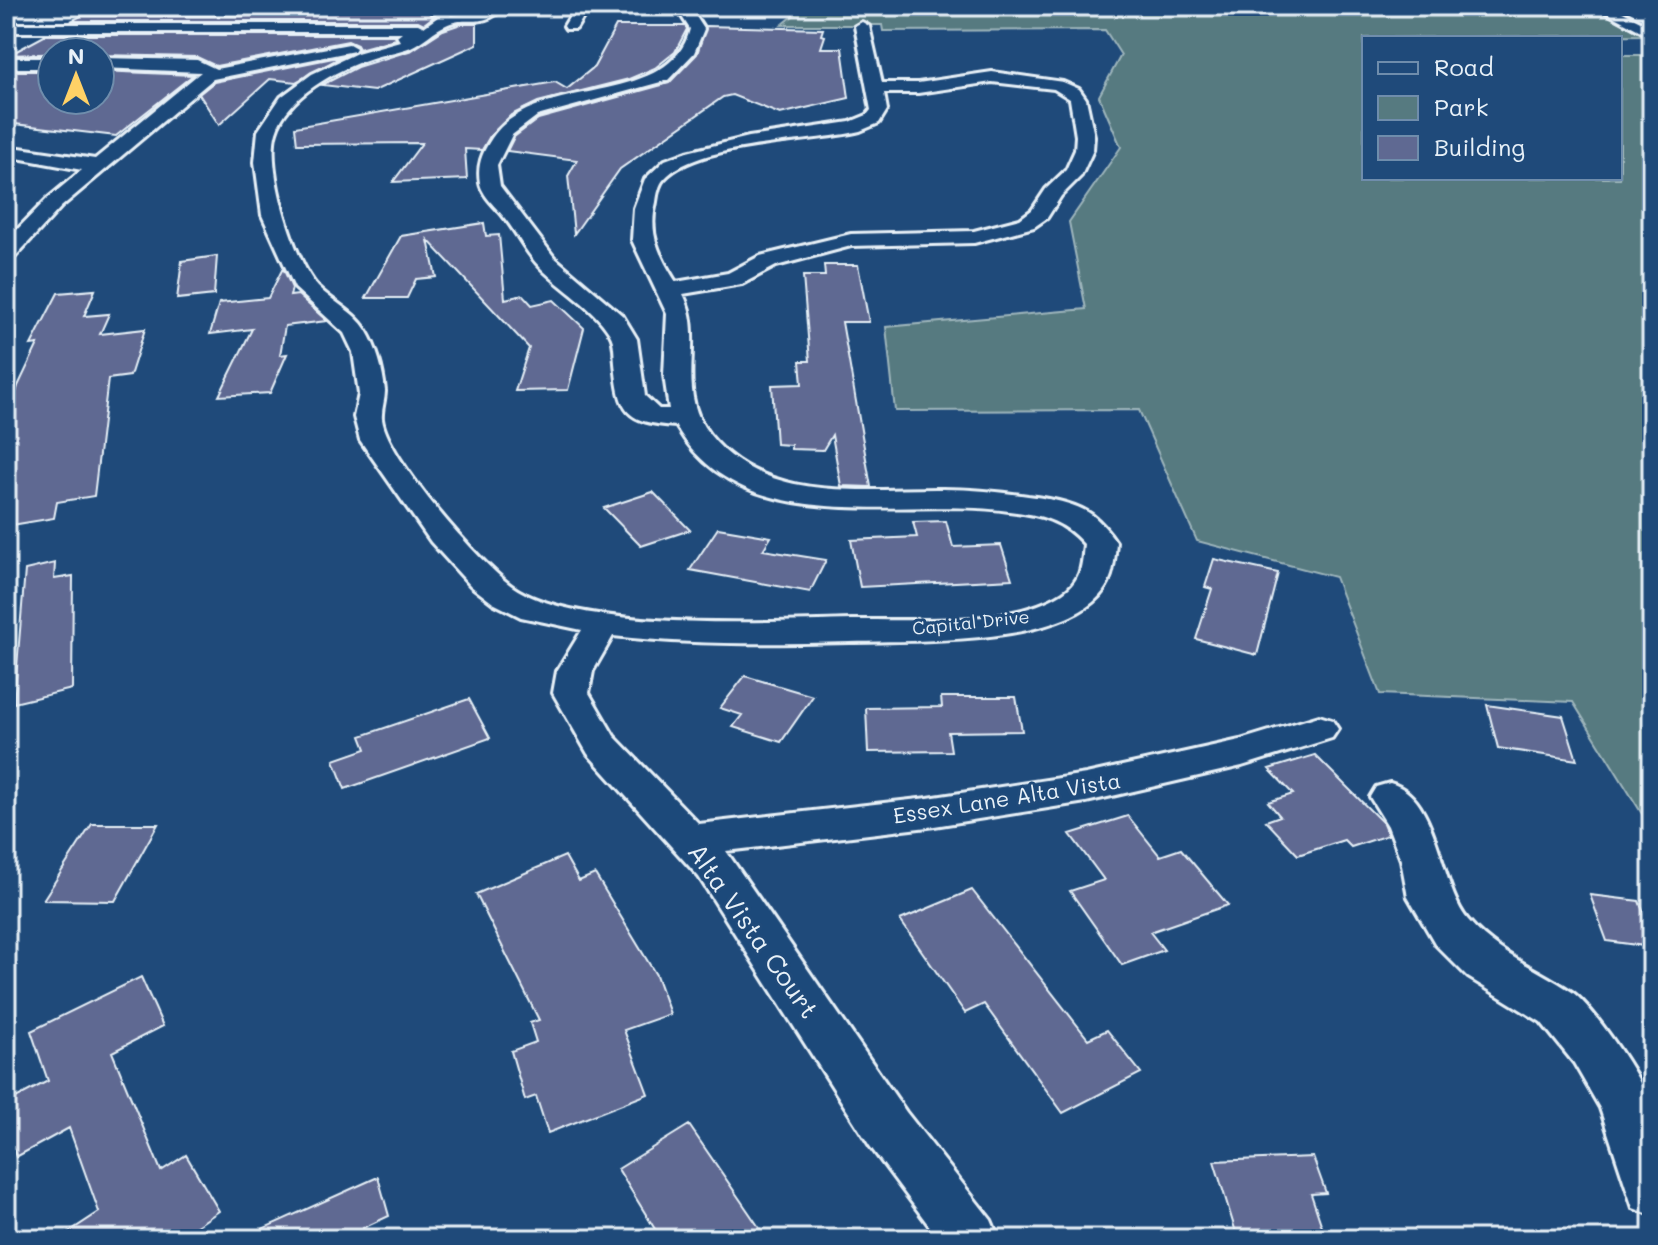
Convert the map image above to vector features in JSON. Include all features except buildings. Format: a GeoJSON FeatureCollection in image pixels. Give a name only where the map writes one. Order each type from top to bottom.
{"type":"FeatureCollection","features":[{"type":"Feature","properties":{"kind":"street"},"geometry":{"type":"LineString","coordinates":[[6,28],[434,22],[482,17],[499,6]]}},
{"type":"Feature","properties":{"kind":"street"},"geometry":{"type":"LineString","coordinates":[[571,26],[583,6]]}},
{"type":"Feature","properties":{"kind":"street"},"geometry":{"type":"LineString","coordinates":[[682,6],[697,29],[696,36],[679,63],[662,77],[531,112],[505,132],[493,150],[488,165],[490,187],[546,261],[611,316],[625,339],[632,399],[638,408],[651,416],[686,419]]}},
{"type":"Feature","properties":{"kind":"street"},"geometry":{"type":"LineString","coordinates":[[1601,6],[1652,33]]}},
{"type":"Feature","properties":{"kind":"street"},"geometry":{"type":"LineString","coordinates":[[6,253],[54,203],[208,75],[434,22]]}},
{"type":"Feature","properties":{"kind":"street","name":"Capital Drive"},"geometry":{"type":"LineString","coordinates":[[434,22],[405,44],[337,66],[287,101],[267,131],[264,162],[272,215],[306,288],[354,330],[365,352],[372,394],[368,417],[374,440],[469,571],[498,593],[528,609],[603,624],[789,633],[927,630],[1040,615],[1072,603],[1092,586],[1103,562],[1100,541],[1086,526],[1036,505],[978,497],[825,499],[780,489],[731,468],[710,453],[695,437],[677,397],[679,311],[647,253],[640,224],[648,190],[656,177],[676,162],[713,150],[867,123],[879,110],[862,26]]}},
{"type":"Feature","properties":{"kind":"street"},"geometry":{"type":"LineString","coordinates":[[6,63],[36,63]]}},
{"type":"Feature","properties":{"kind":"street"},"geometry":{"type":"LineString","coordinates":[[116,63],[197,65],[209,70],[208,75]]}},
{"type":"Feature","properties":{"kind":"street"},"geometry":{"type":"LineString","coordinates":[[668,290],[734,279],[768,261],[851,240],[974,237],[1004,231],[1027,223],[1040,214],[1053,193],[1074,172],[1084,150],[1085,136],[1078,99],[1073,92],[1057,85],[992,77],[918,88],[874,88]]}},
{"type":"Feature","properties":{"kind":"street"},"geometry":{"type":"LineString","coordinates":[[6,151],[74,164],[99,165]]}},
{"type":"Feature","properties":{"kind":"street","name":"Alta Vista Court"},"geometry":{"type":"LineString","coordinates":[[603,624],[575,671],[571,693],[601,745],[714,866],[888,1129],[972,1239]]}},
{"type":"Feature","properties":{"kind":"street","name":"Essex Lane Alta Vista"},"geometry":{"type":"LineString","coordinates":[[690,840],[902,815],[1069,790],[1193,767],[1319,729]]}},
{"type":"Feature","properties":{"kind":"street"},"geometry":{"type":"LineString","coordinates":[[1390,797],[1407,822],[1422,860],[1430,897],[1452,932],[1484,964],[1558,1008],[1591,1048],[1623,1100],[1652,1190]]}},
{"type":"Feature","properties":{"kind":"green space"},"geometry":{"type":"Polygon","coordinates":[[[805,6],[1591,6],[1644,35],[1362,36],[1362,180],[1622,180],[1622,55],[1652,55],[1652,830],[1573,702],[1380,694],[1335,577],[1197,541],[1139,410],[895,411],[886,327],[1086,309],[1069,222],[1121,147],[1099,96],[1121,55],[1105,30],[883,31],[882,25],[782,25],[805,6]]]}}]}
